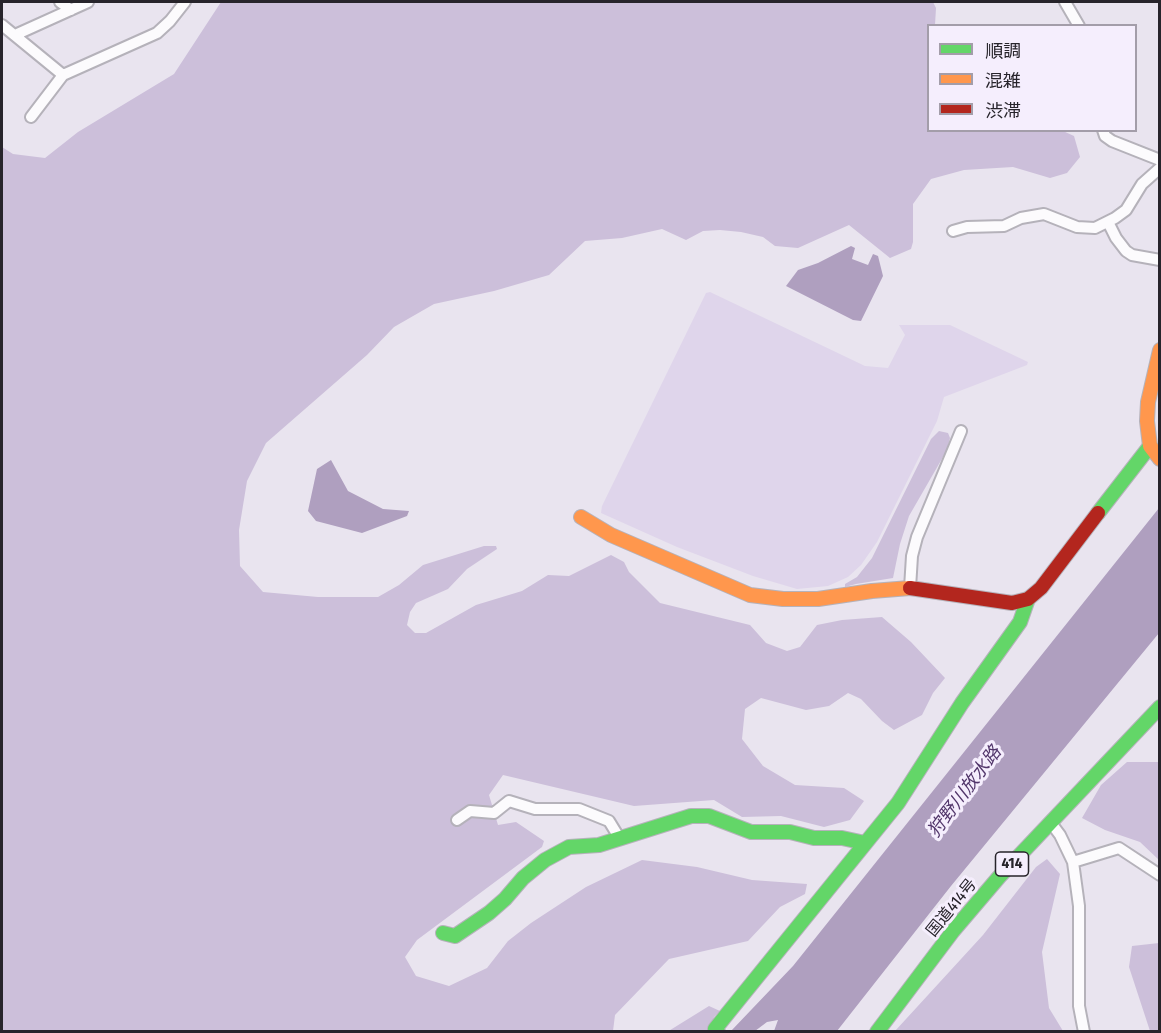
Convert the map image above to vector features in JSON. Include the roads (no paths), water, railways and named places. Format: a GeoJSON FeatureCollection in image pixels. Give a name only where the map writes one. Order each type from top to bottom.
{"type":"FeatureCollection","features":[{"type":"Feature","properties":{"kind":"main road"},"geometry":{"type":"LineString","coordinates":[[1160,350],[1147,421],[1150,446],[1160,459]]}},
{"type":"Feature","properties":{"kind":"main road"},"geometry":{"type":"LineString","coordinates":[[581,517],[610,535],[750,596],[818,599],[910,588],[990,602],[1012,603],[1028,598],[1041,588],[1150,446]]}},
{"type":"Feature","properties":{"kind":"main road"},"geometry":{"type":"LineString","coordinates":[[718,1032],[715,1029],[898,804],[962,703],[1020,622],[1028,598]]}},
{"type":"Feature","properties":{"kind":"main road","name":"国道414号"},"geometry":{"type":"LineString","coordinates":[[877,1032],[972,907],[1160,707]]}},
{"type":"Feature","properties":{"kind":"main road"},"geometry":{"type":"LineString","coordinates":[[443,933],[455,936],[505,899],[530,872],[545,860],[569,847],[599,845],[691,816],[709,816],[751,832],[790,832],[814,838],[842,838],[865,843]]}},
{"type":"Feature","properties":{"kind":"street"},"geometry":{"type":"LineString","coordinates":[[60,2],[71,10]]}},
{"type":"Feature","properties":{"kind":"street"},"geometry":{"type":"LineString","coordinates":[[15,35],[88,2]]}},
{"type":"Feature","properties":{"kind":"street"},"geometry":{"type":"LineString","coordinates":[[31,117],[63,75],[157,33],[185,2]]}},
{"type":"Feature","properties":{"kind":"street"},"geometry":{"type":"LineString","coordinates":[[1065,2],[1078,24]]}},
{"type":"Feature","properties":{"kind":"street"},"geometry":{"type":"LineString","coordinates":[[2,25],[63,75]]}},
{"type":"Feature","properties":{"kind":"street"},"geometry":{"type":"LineString","coordinates":[[952,231],[967,227],[1004,226],[1021,218],[1044,214],[1087,229],[1108,222],[1126,210],[1159,162],[1112,141],[1104,132]]}},
{"type":"Feature","properties":{"kind":"street"},"geometry":{"type":"LineString","coordinates":[[1108,222],[1126,251],[1132,255],[1160,261]]}},
{"type":"Feature","properties":{"kind":"street"},"geometry":{"type":"LineString","coordinates":[[910,588],[912,556],[917,537],[961,431]]}},
{"type":"Feature","properties":{"kind":"street"},"geometry":{"type":"LineString","coordinates":[[1150,446],[1160,432]]}},
{"type":"Feature","properties":{"kind":"street"},"geometry":{"type":"LineString","coordinates":[[457,820],[470,811],[494,813],[509,801],[535,809],[579,809],[609,821],[620,839]]}},
{"type":"Feature","properties":{"kind":"street"},"geometry":{"type":"LineString","coordinates":[[1051,823],[1060,835],[1073,862],[1079,906],[1079,1006],[1084,1032]]}},
{"type":"Feature","properties":{"kind":"street"},"geometry":{"type":"LineString","coordinates":[[1073,862],[1119,848],[1160,874]]}},
{"type":"Feature","properties":{"kind":"water"},"geometry":{"type":"Polygon","coordinates":[[[851,246],[855,248],[852,259],[868,265],[873,254],[878,256],[883,276],[861,321],[853,320],[786,286],[798,270],[818,263],[851,246]]]}},
{"type":"Feature","properties":{"kind":"water"},"geometry":{"type":"Polygon","coordinates":[[[331,460],[348,491],[383,509],[409,511],[407,516],[362,533],[316,521],[308,511],[317,469],[331,460]]]}},
{"type":"Feature","properties":{"kind":"water","name":"狩野川放水路"},"geometry":{"type":"Polygon","coordinates":[[[1159,508],[1159,633],[951,886],[837,1031],[774,1031],[778,1020],[767,1022],[755,1031],[731,1031],[793,966],[1159,508]]]}}]}
